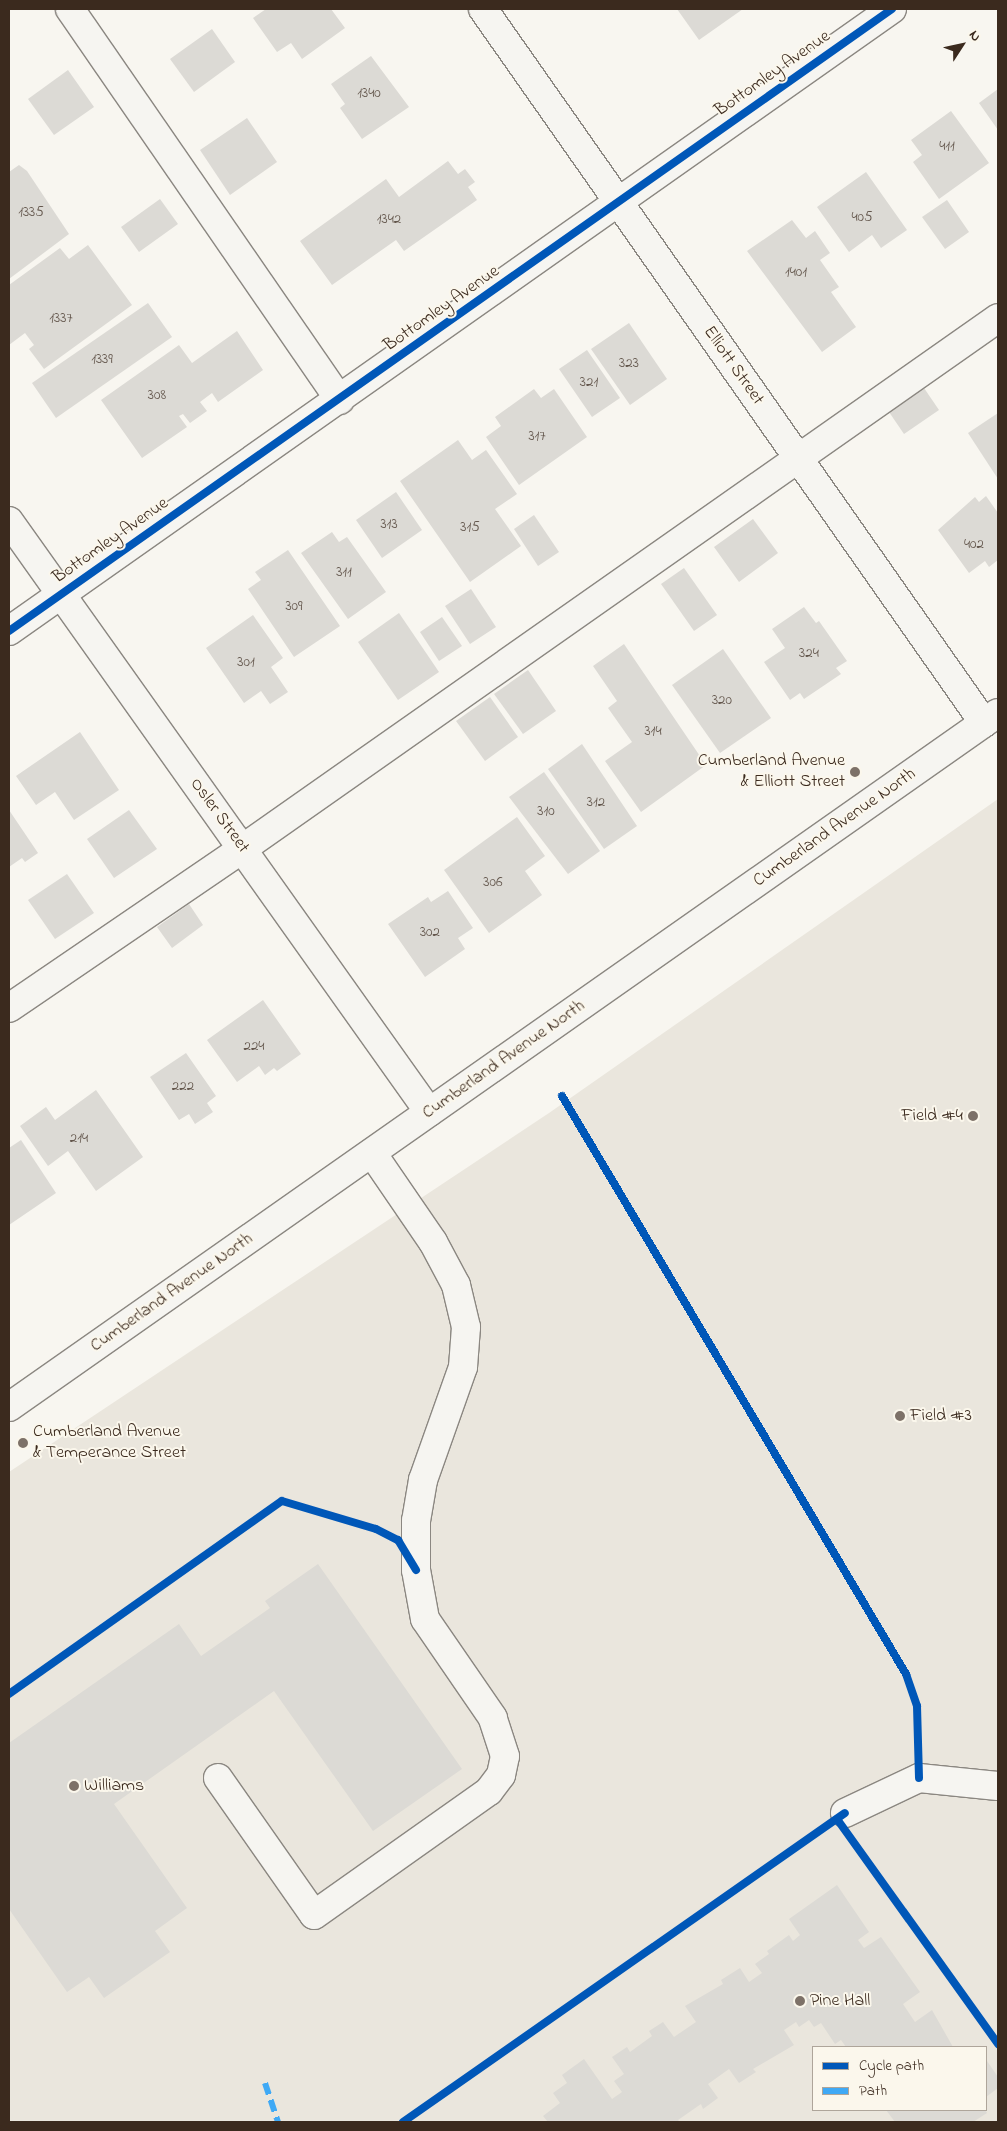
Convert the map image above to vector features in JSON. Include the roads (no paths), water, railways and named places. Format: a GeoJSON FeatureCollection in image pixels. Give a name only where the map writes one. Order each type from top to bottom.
{"type":"FeatureCollection","features":[{"type":"Feature","properties":{"kind":"street"},"geometry":{"type":"LineString","coordinates":[[70,9],[340,400]]}},
{"type":"Feature","properties":{"kind":"street","name":"Elliott Street"},"geometry":{"type":"LineString","coordinates":[[483,9],[798,458],[991,718]]}},
{"type":"Feature","properties":{"kind":"street","name":"Bottomley Avenue"},"geometry":{"type":"LineString","coordinates":[[9,631],[340,400],[891,9]]}},
{"type":"Feature","properties":{"kind":"street"},"geometry":{"type":"LineString","coordinates":[[9,1008],[242,849],[998,318]]}},
{"type":"Feature","properties":{"kind":"street","name":"Osler Street"},"geometry":{"type":"LineString","coordinates":[[9,521],[429,1112]]}},
{"type":"Feature","properties":{"kind":"street","name":"Cumberland Avenue North"},"geometry":{"type":"LineString","coordinates":[[9,1407],[991,718]]}},
{"type":"Feature","properties":{"kind":"street"},"geometry":{"type":"LineString","coordinates":[[218,1778],[314,1915],[489,1791],[501,1775],[505,1756],[493,1718],[425,1619],[416,1570],[416,1522],[423,1480],[463,1367],[466,1327],[456,1285],[434,1242],[372,1153]]}},
{"type":"Feature","properties":{"kind":"street"},"geometry":{"type":"LineString","coordinates":[[845,1813],[920,1778],[998,1786]]}},
{"type":"Feature","properties":{"kind":"place","name":"Cumberland Avenue & Elliott Street"},"geometry":{"type":"Point","coordinates":[855,772]}},
{"type":"Feature","properties":{"kind":"place","name":"Field #4"},"geometry":{"type":"Point","coordinates":[973,1116]}},
{"type":"Feature","properties":{"kind":"place","name":"Field #3"},"geometry":{"type":"Point","coordinates":[900,1416]}},
{"type":"Feature","properties":{"kind":"place","name":"Cumberland Avenue & Temperance Street"},"geometry":{"type":"Point","coordinates":[23,1443]}},
{"type":"Feature","properties":{"kind":"place","name":"Williams"},"geometry":{"type":"Point","coordinates":[74,1786]}},
{"type":"Feature","properties":{"kind":"place","name":"Pine Hall"},"geometry":{"type":"Point","coordinates":[800,2001]}}]}
